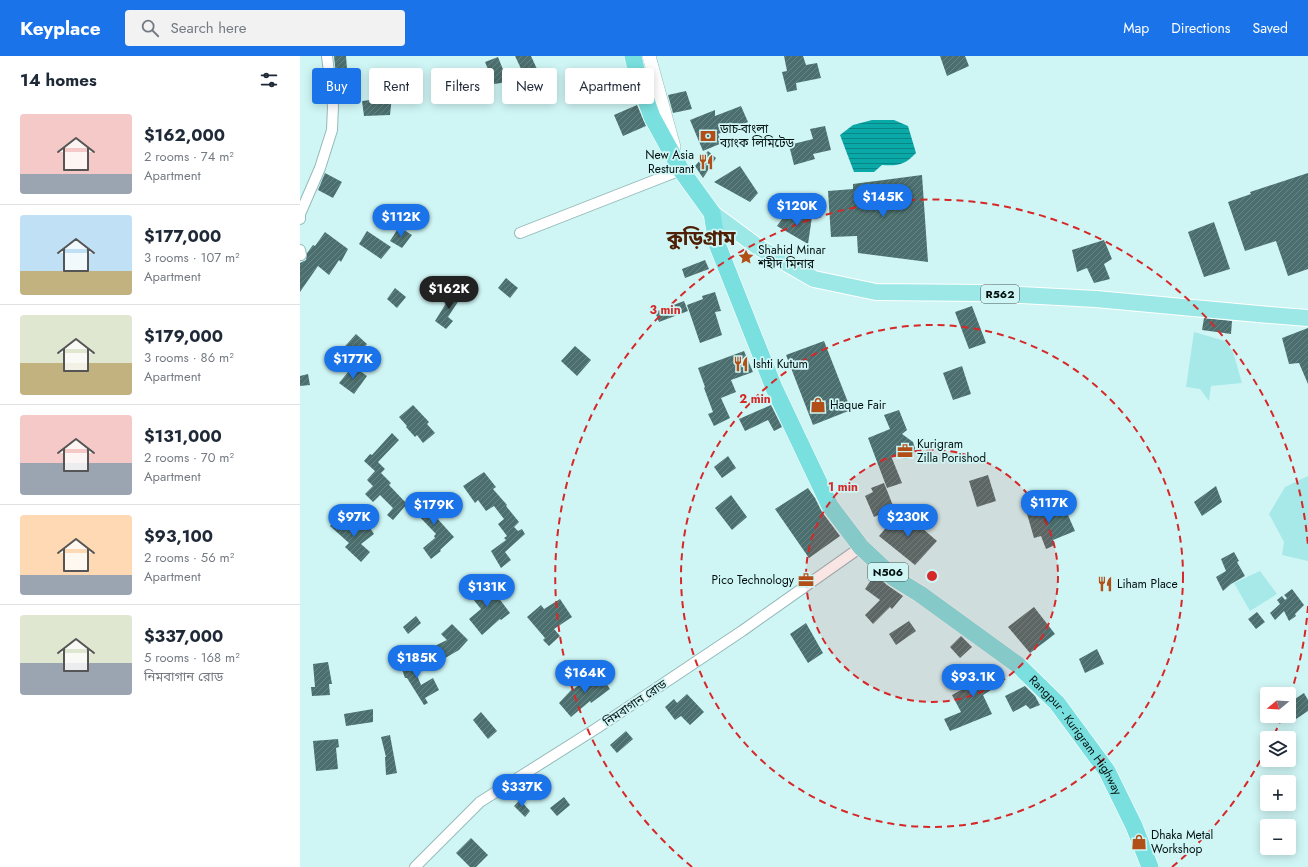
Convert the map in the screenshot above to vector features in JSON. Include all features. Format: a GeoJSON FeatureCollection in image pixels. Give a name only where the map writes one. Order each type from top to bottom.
{"type":"FeatureCollection","features":[{"type":"Feature","properties":{"kind":"highway"},"geometry":{"type":"LineString","coordinates":[[633,56],[638,78],[652,116],[681,170],[712,213]]}},
{"type":"Feature","properties":{"kind":"highway","name":"Rangpur - Kurigram Highway"},"geometry":{"type":"LineString","coordinates":[[712,213],[717,244],[774,388],[830,506],[861,547],[894,578],[920,594],[1018,665],[1058,703],[1107,771],[1134,826],[1150,867]]}},
{"type":"Feature","properties":{"kind":"main road","name":"R562"},"geometry":{"type":"LineString","coordinates":[[712,213],[758,247],[814,279],[876,292],[985,293],[1088,299],[1270,316],[1308,318]]}},
{"type":"Feature","properties":{"kind":"street"},"geometry":{"type":"LineString","coordinates":[[300,219],[300,214],[320,168],[332,130],[333,106],[327,56]]}},
{"type":"Feature","properties":{"kind":"street"},"geometry":{"type":"LineString","coordinates":[[520,233],[681,170],[649,56]]}},
{"type":"Feature","properties":{"kind":"street","name":"নিমবাগান রোড"},"geometry":{"type":"LineString","coordinates":[[415,867],[480,802],[597,728],[742,631],[861,547]]}},
{"type":"Feature","properties":{"kind":"shaded area"},"geometry":{"type":"Polygon","coordinates":[[[872,120],[894,120],[908,126],[916,153],[901,164],[882,165],[874,172],[854,172],[840,135],[853,125],[872,120]]]}},
{"type":"Feature","properties":{"kind":"shaded area"},"geometry":{"type":"Polygon","coordinates":[[[1194,332],[1225,341],[1233,352],[1242,383],[1211,386],[1209,401],[1200,389],[1186,387],[1194,332]]]}},
{"type":"Feature","properties":{"kind":"shaded area"},"geometry":{"type":"Polygon","coordinates":[[[1308,476],[1308,561],[1282,555],[1284,542],[1269,514],[1285,487],[1308,476]]]}},
{"type":"Feature","properties":{"kind":"shaded area"},"geometry":{"type":"Polygon","coordinates":[[[1260,571],[1277,594],[1250,611],[1234,583],[1260,571]]]}},
{"type":"Feature","properties":{"kind":"building"},"geometry":{"type":"Polygon","coordinates":[[[334,56],[346,56],[347,68],[335,68],[334,56]]]}},
{"type":"Feature","properties":{"kind":"building"},"geometry":{"type":"Polygon","coordinates":[[[515,56],[531,56],[537,68],[521,68],[515,56]]]}},
{"type":"Feature","properties":{"kind":"building"},"geometry":{"type":"Polygon","coordinates":[[[784,56],[803,56],[806,65],[817,63],[821,78],[796,83],[797,90],[787,92],[782,72],[787,71],[784,56]]]}},
{"type":"Feature","properties":{"kind":"building"},"geometry":{"type":"Polygon","coordinates":[[[940,56],[965,56],[969,66],[947,76],[940,56]]]}},
{"type":"Feature","properties":{"kind":"building"},"geometry":{"type":"Polygon","coordinates":[[[498,57],[502,68],[502,83],[494,84],[494,68],[487,68],[485,62],[498,57]]]}},
{"type":"Feature","properties":{"kind":"building"},"geometry":{"type":"Polygon","coordinates":[[[686,91],[692,109],[673,113],[668,95],[686,91]]]}},
{"type":"Feature","properties":{"kind":"building"},"geometry":{"type":"Polygon","coordinates":[[[369,100],[369,104],[391,104],[390,115],[364,116],[362,101],[369,100]]]}},
{"type":"Feature","properties":{"kind":"building"},"geometry":{"type":"Polygon","coordinates":[[[637,105],[646,126],[623,136],[614,115],[637,105]]]}},
{"type":"Feature","properties":{"kind":"building"},"geometry":{"type":"Polygon","coordinates":[[[741,106],[748,122],[718,134],[722,143],[703,151],[690,120],[715,110],[715,116],[741,106]]]}},
{"type":"Feature","properties":{"kind":"building"},"geometry":{"type":"Polygon","coordinates":[[[825,126],[831,150],[813,154],[815,159],[794,165],[789,145],[813,139],[810,129],[825,126]]]}},
{"type":"Feature","properties":{"kind":"building","name":"New Asia Resturant"},"geometry":{"type":"Polygon","coordinates":[[[708,151],[716,158],[703,178],[695,166],[708,151]]]}},
{"type":"Feature","properties":{"kind":"building"},"geometry":{"type":"Polygon","coordinates":[[[740,166],[758,193],[750,202],[714,182],[740,166]]]}},
{"type":"Feature","properties":{"kind":"building"},"geometry":{"type":"Polygon","coordinates":[[[325,173],[342,182],[333,198],[318,190],[325,173]]]}},
{"type":"Feature","properties":{"kind":"building"},"geometry":{"type":"Polygon","coordinates":[[[1308,173],[1308,269],[1288,276],[1276,241],[1245,251],[1228,202],[1251,194],[1250,192],[1308,173]]]}},
{"type":"Feature","properties":{"kind":"building"},"geometry":{"type":"Polygon","coordinates":[[[922,175],[928,262],[858,253],[857,236],[831,237],[828,191],[853,189],[853,184],[922,175]]]}},
{"type":"Feature","properties":{"kind":"building"},"geometry":{"type":"Polygon","coordinates":[[[787,212],[793,220],[812,217],[808,244],[777,226],[787,212]]]}},
{"type":"Feature","properties":{"kind":"building"},"geometry":{"type":"Polygon","coordinates":[[[1214,222],[1230,269],[1204,277],[1188,232],[1214,222]]]}},
{"type":"Feature","properties":{"kind":"building"},"geometry":{"type":"Polygon","coordinates":[[[399,227],[412,235],[402,248],[390,241],[399,227]]]}},
{"type":"Feature","properties":{"kind":"building"},"geometry":{"type":"Polygon","coordinates":[[[367,231],[391,247],[381,259],[359,244],[367,231]]]}},
{"type":"Feature","properties":{"kind":"building"},"geometry":{"type":"Polygon","coordinates":[[[325,232],[348,249],[341,262],[339,260],[329,275],[318,266],[300,292],[300,263],[306,260],[307,253],[313,245],[315,246],[325,232]]]}},
{"type":"Feature","properties":{"kind":"building"},"geometry":{"type":"Polygon","coordinates":[[[1104,240],[1112,259],[1104,264],[1110,279],[1094,283],[1087,268],[1077,272],[1072,250],[1104,240]]]}},
{"type":"Feature","properties":{"kind":"building"},"geometry":{"type":"Polygon","coordinates":[[[705,260],[709,269],[685,278],[682,269],[705,260]]]}},
{"type":"Feature","properties":{"kind":"building"},"geometry":{"type":"Polygon","coordinates":[[[506,278],[518,288],[510,298],[498,288],[506,278]]]}},
{"type":"Feature","properties":{"kind":"building"},"geometry":{"type":"Polygon","coordinates":[[[395,288],[406,297],[397,308],[387,299],[395,288]]]}},
{"type":"Feature","properties":{"kind":"building"},"geometry":{"type":"Polygon","coordinates":[[[455,289],[463,294],[448,317],[453,321],[446,329],[435,321],[455,289]]]}},
{"type":"Feature","properties":{"kind":"building"},"geometry":{"type":"Polygon","coordinates":[[[715,292],[721,311],[715,312],[722,335],[700,343],[687,305],[703,299],[702,296],[715,292]]]}},
{"type":"Feature","properties":{"kind":"building"},"geometry":{"type":"Polygon","coordinates":[[[684,301],[688,311],[659,322],[655,312],[684,301]]]}},
{"type":"Feature","properties":{"kind":"building"},"geometry":{"type":"Polygon","coordinates":[[[972,306],[986,343],[969,349],[955,312],[972,306]]]}},
{"type":"Feature","properties":{"kind":"building"},"geometry":{"type":"Polygon","coordinates":[[[1204,318],[1232,321],[1231,334],[1202,330],[1204,318]]]}},
{"type":"Feature","properties":{"kind":"building"},"geometry":{"type":"Polygon","coordinates":[[[1308,328],[1308,384],[1299,363],[1289,364],[1282,338],[1308,328]]]}},
{"type":"Feature","properties":{"kind":"building"},"geometry":{"type":"Polygon","coordinates":[[[356,334],[367,344],[350,364],[338,354],[356,334]]]}},
{"type":"Feature","properties":{"kind":"building"},"geometry":{"type":"Polygon","coordinates":[[[824,341],[851,410],[813,425],[786,355],[824,341]]]}},
{"type":"Feature","properties":{"kind":"building"},"geometry":{"type":"Polygon","coordinates":[[[575,346],[591,360],[577,376],[561,361],[575,346]]]}},
{"type":"Feature","properties":{"kind":"building"},"geometry":{"type":"Polygon","coordinates":[[[744,351],[753,372],[731,380],[736,392],[721,398],[730,418],[714,426],[708,414],[713,412],[698,368],[744,351]]]}},
{"type":"Feature","properties":{"kind":"building"},"geometry":{"type":"Polygon","coordinates":[[[353,366],[367,376],[354,394],[339,383],[353,366]]]}},
{"type":"Feature","properties":{"kind":"building"},"geometry":{"type":"Polygon","coordinates":[[[962,366],[971,394],[953,400],[943,373],[962,366]]]}},
{"type":"Feature","properties":{"kind":"building"},"geometry":{"type":"Polygon","coordinates":[[[308,374],[310,385],[300,386],[300,376],[308,374]]]}},
{"type":"Feature","properties":{"kind":"building"},"geometry":{"type":"Polygon","coordinates":[[[413,405],[429,422],[427,424],[435,433],[423,443],[417,435],[415,437],[399,417],[413,405]]]}},
{"type":"Feature","properties":{"kind":"building"},"geometry":{"type":"Polygon","coordinates":[[[771,405],[782,427],[774,431],[768,420],[745,431],[739,419],[771,405]]]}},
{"type":"Feature","properties":{"kind":"building","name":"Kurigram Zilla Porishod"},"geometry":{"type":"Polygon","coordinates":[[[899,410],[907,430],[902,434],[913,442],[915,448],[913,456],[906,459],[891,456],[902,483],[887,488],[868,438],[890,429],[884,415],[899,410]]]}},
{"type":"Feature","properties":{"kind":"building"},"geometry":{"type":"Polygon","coordinates":[[[392,433],[399,440],[378,462],[385,469],[381,473],[391,483],[389,485],[407,504],[393,520],[387,515],[393,508],[380,495],[373,502],[365,494],[373,486],[367,480],[375,471],[364,461],[370,454],[372,455],[392,433]]]}},
{"type":"Feature","properties":{"kind":"building"},"geometry":{"type":"Polygon","coordinates":[[[728,456],[736,468],[722,478],[714,467],[728,456]]]}},
{"type":"Feature","properties":{"kind":"building"},"geometry":{"type":"Polygon","coordinates":[[[484,472],[496,487],[493,489],[519,522],[514,527],[518,531],[522,529],[525,534],[505,552],[511,560],[501,568],[491,551],[506,540],[504,538],[507,536],[498,524],[504,519],[494,506],[486,511],[478,500],[475,503],[463,486],[484,472]]]}},
{"type":"Feature","properties":{"kind":"building"},"geometry":{"type":"Polygon","coordinates":[[[988,475],[996,501],[977,507],[969,481],[988,475]]]}},
{"type":"Feature","properties":{"kind":"building"},"geometry":{"type":"Polygon","coordinates":[[[884,483],[894,508],[874,517],[865,496],[873,492],[871,488],[884,483]]]}},
{"type":"Feature","properties":{"kind":"building"},"geometry":{"type":"Polygon","coordinates":[[[1216,486],[1222,502],[1202,516],[1194,502],[1216,486]]]}},
{"type":"Feature","properties":{"kind":"building"},"geometry":{"type":"Polygon","coordinates":[[[808,488],[822,512],[840,536],[809,558],[775,509],[808,488]]]}},
{"type":"Feature","properties":{"kind":"building"},"geometry":{"type":"Polygon","coordinates":[[[731,495],[747,517],[732,530],[715,508],[731,495]]]}},
{"type":"Feature","properties":{"kind":"building"},"geometry":{"type":"Polygon","coordinates":[[[431,496],[444,510],[435,516],[454,537],[431,559],[423,548],[435,538],[434,536],[436,534],[414,511],[431,496]]]}},
{"type":"Feature","properties":{"kind":"building"},"geometry":{"type":"Polygon","coordinates":[[[1039,502],[1044,516],[1064,506],[1075,531],[1053,540],[1055,545],[1046,549],[1041,536],[1034,538],[1025,507],[1039,502]]]}},
{"type":"Feature","properties":{"kind":"building"},"geometry":{"type":"Polygon","coordinates":[[[901,510],[937,541],[915,565],[879,536],[901,510]]]}},
{"type":"Feature","properties":{"kind":"building"},"geometry":{"type":"Polygon","coordinates":[[[339,516],[356,532],[367,523],[374,534],[361,544],[370,552],[361,562],[345,547],[349,543],[330,526],[339,516]]]}},
{"type":"Feature","properties":{"kind":"building"},"geometry":{"type":"Polygon","coordinates":[[[1234,552],[1239,561],[1237,562],[1245,576],[1231,584],[1223,591],[1216,577],[1226,571],[1221,559],[1234,552]]]}},
{"type":"Feature","properties":{"kind":"building"},"geometry":{"type":"Polygon","coordinates":[[[875,574],[887,585],[903,596],[892,609],[890,607],[873,624],[865,615],[880,600],[865,589],[875,574]]]}},
{"type":"Feature","properties":{"kind":"building"},"geometry":{"type":"Polygon","coordinates":[[[482,581],[496,598],[498,597],[510,613],[501,620],[500,619],[482,635],[469,619],[481,609],[468,593],[482,581]]]}},
{"type":"Feature","properties":{"kind":"building"},"geometry":{"type":"Polygon","coordinates":[[[1292,589],[1304,605],[1295,614],[1296,616],[1289,621],[1284,611],[1275,620],[1270,613],[1280,604],[1277,600],[1282,596],[1285,600],[1287,598],[1284,595],[1292,589]]]}},
{"type":"Feature","properties":{"kind":"building"},"geometry":{"type":"Polygon","coordinates":[[[560,599],[572,617],[554,629],[560,636],[549,646],[543,640],[545,638],[527,617],[541,605],[544,609],[560,599]]]}},
{"type":"Feature","properties":{"kind":"building"},"geometry":{"type":"Polygon","coordinates":[[[1034,607],[1055,634],[1030,653],[1008,627],[1034,607]]]}},
{"type":"Feature","properties":{"kind":"building"},"geometry":{"type":"Polygon","coordinates":[[[1257,612],[1265,622],[1256,629],[1248,619],[1257,612]]]}},
{"type":"Feature","properties":{"kind":"building"},"geometry":{"type":"Polygon","coordinates":[[[416,616],[421,623],[408,634],[403,627],[416,616]]]}},
{"type":"Feature","properties":{"kind":"building"},"geometry":{"type":"Polygon","coordinates":[[[909,621],[916,631],[896,645],[889,634],[909,621]]]}},
{"type":"Feature","properties":{"kind":"building"},"geometry":{"type":"Polygon","coordinates":[[[806,623],[823,653],[808,663],[790,634],[806,623]]]}},
{"type":"Feature","properties":{"kind":"building"},"geometry":{"type":"Polygon","coordinates":[[[452,624],[468,640],[459,650],[435,664],[426,650],[447,640],[441,634],[452,624]]]}},
{"type":"Feature","properties":{"kind":"building"},"geometry":{"type":"Polygon","coordinates":[[[961,636],[972,647],[960,658],[950,647],[961,636]]]}},
{"type":"Feature","properties":{"kind":"building"},"geometry":{"type":"Polygon","coordinates":[[[1097,649],[1104,664],[1085,673],[1079,659],[1097,649]]]}},
{"type":"Feature","properties":{"kind":"building"},"geometry":{"type":"Polygon","coordinates":[[[408,653],[421,685],[433,678],[439,690],[425,698],[428,703],[424,705],[407,678],[405,678],[397,656],[408,653]]]}},
{"type":"Feature","properties":{"kind":"building"},"geometry":{"type":"Polygon","coordinates":[[[328,662],[332,684],[329,684],[330,695],[312,696],[311,687],[315,687],[313,664],[328,662]]]}},
{"type":"Feature","properties":{"kind":"building"},"geometry":{"type":"Polygon","coordinates":[[[995,666],[1004,682],[983,695],[992,714],[950,731],[944,719],[961,712],[952,695],[963,689],[957,679],[968,672],[973,680],[995,666]]]}},
{"type":"Feature","properties":{"kind":"building"},"geometry":{"type":"Polygon","coordinates":[[[597,670],[610,689],[591,703],[590,701],[571,717],[559,703],[573,688],[574,689],[597,670]]]}},
{"type":"Feature","properties":{"kind":"building"},"geometry":{"type":"Polygon","coordinates":[[[1025,686],[1035,696],[1040,705],[1030,709],[1026,705],[1013,712],[1005,696],[1025,686]]]}},
{"type":"Feature","properties":{"kind":"building"},"geometry":{"type":"Polygon","coordinates":[[[1304,693],[1308,700],[1308,711],[1296,719],[1296,698],[1304,693]]]}},
{"type":"Feature","properties":{"kind":"building"},"geometry":{"type":"Polygon","coordinates":[[[687,694],[704,712],[690,725],[681,716],[675,720],[665,707],[674,699],[677,703],[687,694]]]}},
{"type":"Feature","properties":{"kind":"building"},"geometry":{"type":"Polygon","coordinates":[[[373,709],[373,722],[346,726],[344,714],[373,709]]]}},
{"type":"Feature","properties":{"kind":"building"},"geometry":{"type":"Polygon","coordinates":[[[481,712],[497,731],[488,739],[473,720],[481,712]]]}},
{"type":"Feature","properties":{"kind":"building"},"geometry":{"type":"Polygon","coordinates":[[[626,731],[633,739],[617,753],[610,745],[626,731]]]}},
{"type":"Feature","properties":{"kind":"building"},"geometry":{"type":"Polygon","coordinates":[[[390,735],[397,773],[386,775],[386,757],[381,737],[390,735]]]}},
{"type":"Feature","properties":{"kind":"building"},"geometry":{"type":"Polygon","coordinates":[[[338,739],[339,747],[336,748],[338,769],[316,771],[313,741],[338,739]]]}},
{"type":"Feature","properties":{"kind":"building"},"geometry":{"type":"Polygon","coordinates":[[[564,797],[570,805],[557,816],[550,808],[564,797]]]}},
{"type":"Feature","properties":{"kind":"building"},"geometry":{"type":"Polygon","coordinates":[[[520,800],[530,811],[525,817],[514,806],[520,800]]]}},
{"type":"Feature","properties":{"kind":"building"},"geometry":{"type":"Polygon","coordinates":[[[471,838],[488,855],[476,867],[470,867],[456,853],[471,838]]]}},
{"type":"Feature","properties":{"kind":"place","name":"ডাচ-বাংলা ব্যাংক লিমিটেড"},"geometry":{"type":"Point","coordinates":[708,136]}},
{"type":"Feature","properties":{"kind":"place","name":"New Asia Resturant"},"geometry":{"type":"Point","coordinates":[706,162]}},
{"type":"Feature","properties":{"kind":"place","name":"Shahid Minar শহীদ মিনার"},"geometry":{"type":"Point","coordinates":[746,257]}},
{"type":"Feature","properties":{"kind":"place","name":"Ishti Kutum"},"geometry":{"type":"Point","coordinates":[741,364]}},
{"type":"Feature","properties":{"kind":"place","name":"Haque Fair"},"geometry":{"type":"Point","coordinates":[818,405]}},
{"type":"Feature","properties":{"kind":"place","name":"Kurigram Zilla Porishod"},"geometry":{"type":"Point","coordinates":[905,451]}},
{"type":"Feature","properties":{"kind":"place","name":"Pico Technology"},"geometry":{"type":"Point","coordinates":[806,580]}},
{"type":"Feature","properties":{"kind":"place","name":"Liham Place"},"geometry":{"type":"Point","coordinates":[1105,584]}},
{"type":"Feature","properties":{"kind":"place","name":"Dhaka Metal Workshop"},"geometry":{"type":"Point","coordinates":[1139,842]}},
{"type":"Feature","properties":{"kind":"district","name":"কুড়িগ্রাম"},"geometry":{"type":"Point","coordinates":[701,238]}}]}
